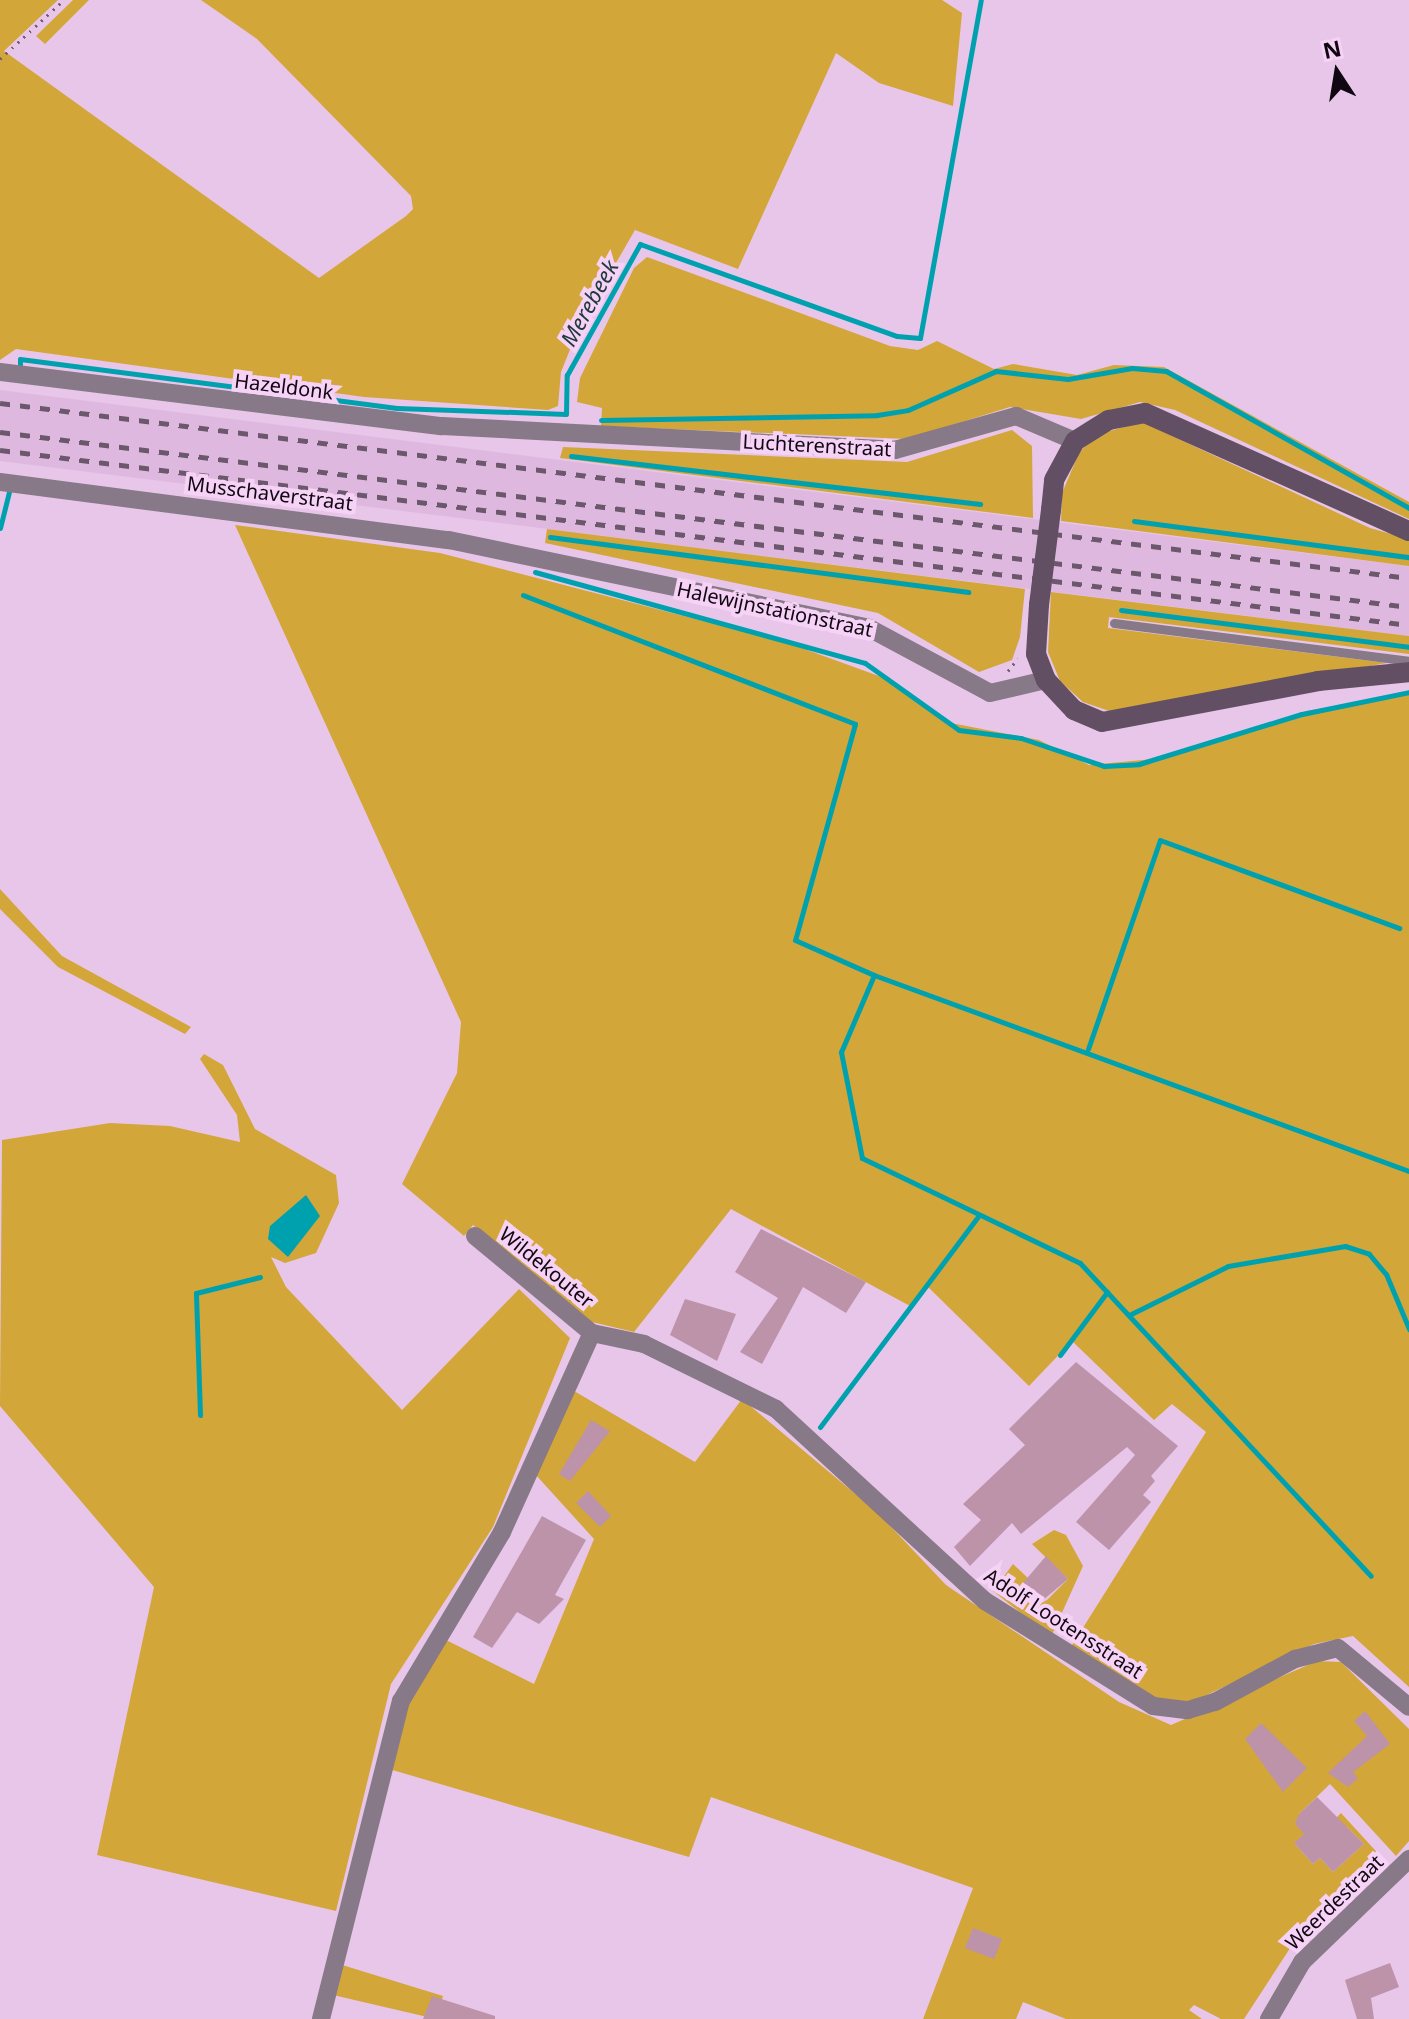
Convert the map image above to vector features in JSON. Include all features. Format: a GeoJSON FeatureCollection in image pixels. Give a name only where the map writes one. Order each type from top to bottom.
{"type":"FeatureCollection","features":[{"type":"Feature","properties":{"kind":"street","name":"Hazeldonk"},"geometry":{"type":"LineString","coordinates":[[0,372],[400,423],[563,431]]}},
{"type":"Feature","properties":{"kind":"street"},"geometry":{"type":"LineString","coordinates":[[1409,531],[1156,416],[1124,415],[1075,441],[1054,480],[1036,654],[1046,680],[1074,710],[1119,723],[1318,681],[1409,672]]}},
{"type":"Feature","properties":{"kind":"street","name":"Luchterenstraat"},"geometry":{"type":"LineString","coordinates":[[563,431],[895,450],[1016,416],[1053,425],[1075,441]]}},
{"type":"Feature","properties":{"kind":"street","name":"Musschaverstraat"},"geometry":{"type":"LineString","coordinates":[[0,482],[364,526],[534,558]]}},
{"type":"Feature","properties":{"kind":"street","name":"Halewijnstationstraat"},"geometry":{"type":"LineString","coordinates":[[534,558],[869,628],[990,693],[1046,680]]}},
{"type":"Feature","properties":{"kind":"street","name":"Wildekouter"},"geometry":{"type":"LineString","coordinates":[[475,1236],[592,1333]]}},
{"type":"Feature","properties":{"kind":"street"},"geometry":{"type":"LineString","coordinates":[[321,2019],[401,1701],[502,1532],[592,1333]]}},
{"type":"Feature","properties":{"kind":"street","name":"Adolf Lootensstraat"},"geometry":{"type":"LineString","coordinates":[[592,1333],[644,1344],[776,1409],[985,1601],[1153,1706],[1188,1710],[1215,1702],[1295,1659],[1338,1648],[1409,1707]]}},
{"type":"Feature","properties":{"kind":"street","name":"Weerdestraat"},"geometry":{"type":"LineString","coordinates":[[1269,2019],[1302,1962],[1409,1859]]}},
{"type":"Feature","properties":{"kind":"lane"},"geometry":{"type":"LineString","coordinates":[[1114,623],[1409,661]]}},
{"type":"Feature","properties":{"kind":"path"},"geometry":{"type":"LineString","coordinates":[[0,59],[64,0]]}},
{"type":"Feature","properties":{"kind":"shaded area"},"geometry":{"type":"Polygon","coordinates":[[[0,0],[58,0],[4,51],[319,278],[406,216],[413,209],[411,196],[257,39],[201,0],[942,0],[962,13],[953,106],[879,83],[836,53],[738,269],[635,230],[579,327],[561,372],[558,406],[548,410],[364,397],[16,349],[0,360],[0,0]]]}},
{"type":"Feature","properties":{"kind":"shaded area"},"geometry":{"type":"Polygon","coordinates":[[[73,0],[89,0],[45,44],[36,36],[73,0]]]}},
{"type":"Feature","properties":{"kind":"shaded area"},"geometry":{"type":"Polygon","coordinates":[[[647,257],[890,346],[918,350],[937,341],[994,369],[1013,364],[1077,375],[1114,365],[1164,367],[1409,502],[1409,519],[1175,410],[1140,402],[1081,419],[1010,407],[907,439],[601,426],[602,408],[577,402],[580,378],[634,268],[647,257]]]}},
{"type":"Feature","properties":{"kind":"shaded area"},"geometry":{"type":"Polygon","coordinates":[[[0,390],[1409,566],[1409,636],[0,461],[0,390]]]}},
{"type":"Feature","properties":{"kind":"shaded area"},"geometry":{"type":"Polygon","coordinates":[[[1142,422],[1370,528],[1409,539],[1409,566],[1061,521],[1062,493],[1079,453],[1095,435],[1142,422]]]}},
{"type":"Feature","properties":{"kind":"shaded area"},"geometry":{"type":"Polygon","coordinates":[[[1012,430],[1032,446],[1033,518],[560,458],[563,447],[907,462],[1012,430]]]}},
{"type":"Feature","properties":{"kind":"shaded area"},"geometry":{"type":"Polygon","coordinates":[[[235,525],[440,553],[788,643],[887,679],[951,723],[1039,740],[1089,765],[1164,758],[1306,711],[1409,694],[1409,1687],[1353,1636],[1314,1644],[1190,1703],[1163,1702],[1069,1650],[1206,1432],[1172,1404],[1154,1420],[1072,1341],[1029,1386],[926,1285],[910,1306],[731,1209],[634,1332],[592,1322],[473,1225],[464,1236],[402,1184],[457,1073],[461,1022],[235,525]]]}},
{"type":"Feature","properties":{"kind":"shaded area"},"geometry":{"type":"Polygon","coordinates":[[[547,529],[1025,589],[1020,637],[1012,660],[979,672],[878,613],[545,543],[547,529]]]}},
{"type":"Feature","properties":{"kind":"shaded area"},"geometry":{"type":"Polygon","coordinates":[[[1051,592],[1409,636],[1409,654],[1109,617],[1108,628],[1387,663],[1112,712],[1083,702],[1060,681],[1048,652],[1051,592]]]}},
{"type":"Feature","properties":{"kind":"shaded area"},"geometry":{"type":"Polygon","coordinates":[[[0,889],[62,956],[191,1027],[185,1034],[58,967],[0,909],[0,889]]]}},
{"type":"Feature","properties":{"kind":"shaded area"},"geometry":{"type":"Polygon","coordinates":[[[204,1054],[223,1065],[255,1129],[336,1175],[339,1203],[316,1253],[285,1263],[271,1257],[286,1287],[402,1410],[519,1289],[570,1338],[493,1527],[391,1684],[336,1911],[97,1855],[154,1587],[0,1406],[2,1140],[110,1123],[170,1126],[240,1142],[237,1115],[200,1059],[204,1054]]]}},
{"type":"Feature","properties":{"kind":"shaded area"},"geometry":{"type":"Polygon","coordinates":[[[569,1388],[695,1462],[742,1399],[878,1513],[946,1585],[1119,1702],[1171,1725],[1317,1661],[1341,1662],[1409,1729],[1409,1841],[1396,1856],[1330,1784],[1299,1814],[1328,1826],[1341,1813],[1385,1861],[1296,1939],[1244,2019],[1221,2019],[1194,2005],[1189,2010],[1202,2019],[1066,2019],[1023,2002],[1016,2019],[923,2019],[973,1888],[711,1797],[689,1857],[389,1769],[406,1704],[446,1640],[534,1684],[594,1539],[535,1474],[569,1388]],[[1347,1827],[1328,1845],[1294,1843],[1313,1864],[1320,1858],[1333,1872],[1364,1844],[1347,1827]]]}},
{"type":"Feature","properties":{"kind":"shaded area"},"geometry":{"type":"Polygon","coordinates":[[[1054,1530],[1066,1535],[1083,1566],[1051,1637],[993,1591],[1013,1564],[1029,1579],[1018,1591],[1035,1607],[1047,1600],[1068,1579],[1032,1544],[1054,1530]]]}},
{"type":"Feature","properties":{"kind":"shaded area"},"geometry":{"type":"Polygon","coordinates":[[[339,1964],[443,1996],[436,2019],[333,1995],[339,1964]]]}},
{"type":"Feature","properties":{"kind":"water"},"geometry":{"type":"Polygon","coordinates":[[[306,1195],[320,1216],[288,1257],[268,1239],[270,1226],[306,1195]]]}},
{"type":"Feature","properties":{"kind":"building"},"geometry":{"type":"Polygon","coordinates":[[[761,1229],[866,1282],[846,1313],[803,1287],[762,1364],[740,1352],[778,1298],[735,1272],[761,1229]]]}},
{"type":"Feature","properties":{"kind":"building"},"geometry":{"type":"Polygon","coordinates":[[[685,1299],[736,1314],[717,1361],[670,1335],[685,1299]]]}},
{"type":"Feature","properties":{"kind":"building"},"geometry":{"type":"Polygon","coordinates":[[[1076,1362],[1178,1446],[1151,1476],[1155,1481],[1143,1495],[1151,1502],[1109,1550],[1076,1522],[1135,1455],[1127,1447],[1021,1534],[1012,1523],[970,1566],[954,1547],[981,1520],[963,1504],[1025,1445],[1009,1429],[1076,1362]]]}},
{"type":"Feature","properties":{"kind":"building"},"geometry":{"type":"Polygon","coordinates":[[[591,1420],[610,1431],[570,1481],[559,1474],[591,1420]]]}},
{"type":"Feature","properties":{"kind":"building"},"geometry":{"type":"Polygon","coordinates":[[[588,1491],[611,1516],[600,1527],[576,1503],[588,1491]]]}},
{"type":"Feature","properties":{"kind":"building"},"geometry":{"type":"Polygon","coordinates":[[[542,1516],[586,1540],[555,1595],[564,1599],[539,1624],[517,1612],[492,1648],[473,1637],[542,1516]]]}},
{"type":"Feature","properties":{"kind":"building"},"geometry":{"type":"Polygon","coordinates":[[[1046,1556],[1068,1579],[1035,1607],[1017,1590],[1046,1556]]]}},
{"type":"Feature","properties":{"kind":"building"},"geometry":{"type":"Polygon","coordinates":[[[1365,1711],[1390,1744],[1353,1772],[1358,1778],[1348,1787],[1328,1773],[1367,1736],[1354,1721],[1365,1711]]]}},
{"type":"Feature","properties":{"kind":"building"},"geometry":{"type":"Polygon","coordinates":[[[1261,1723],[1307,1768],[1283,1792],[1245,1739],[1261,1723]]]}},
{"type":"Feature","properties":{"kind":"building"},"geometry":{"type":"Polygon","coordinates":[[[1317,1797],[1364,1844],[1333,1872],[1320,1858],[1313,1864],[1294,1843],[1304,1834],[1295,1824],[1299,1814],[1317,1797]]]}},
{"type":"Feature","properties":{"kind":"building"},"geometry":{"type":"Polygon","coordinates":[[[973,1928],[1002,1939],[994,1959],[965,1948],[973,1928]]]}},
{"type":"Feature","properties":{"kind":"building"},"geometry":{"type":"Polygon","coordinates":[[[1390,1963],[1399,1987],[1371,1998],[1374,2019],[1357,2019],[1345,1980],[1390,1963]]]}},
{"type":"Feature","properties":{"kind":"building"},"geometry":{"type":"Polygon","coordinates":[[[432,1996],[495,2016],[495,2019],[423,2019],[432,1996]]]}},
{"type":"Feature","properties":{"kind":"waterway","name":"Merebeek"},"geometry":{"type":"LineString","coordinates":[[20,365],[20,359],[397,408],[566,414],[567,375],[640,244],[897,336],[920,338],[981,0]]}},
{"type":"Feature","properties":{"kind":"waterway"},"geometry":{"type":"LineString","coordinates":[[601,420],[877,415],[908,410],[996,371],[1068,379],[1132,368],[1166,371],[1409,508]]}},
{"type":"Feature","properties":{"kind":"waterway"},"geometry":{"type":"LineString","coordinates":[[571,456],[980,504]]}},
{"type":"Feature","properties":{"kind":"waterway","name":"Merebeek"},"geometry":{"type":"LineString","coordinates":[[0,528],[10,488]]}},
{"type":"Feature","properties":{"kind":"waterway"},"geometry":{"type":"LineString","coordinates":[[1134,521],[1409,557]]}},
{"type":"Feature","properties":{"kind":"waterway"},"geometry":{"type":"LineString","coordinates":[[550,537],[968,592]]}},
{"type":"Feature","properties":{"kind":"waterway"},"geometry":{"type":"LineString","coordinates":[[535,572],[865,663],[959,730],[1021,738],[1104,766],[1139,764],[1302,714],[1409,692]]}},
{"type":"Feature","properties":{"kind":"waterway"},"geometry":{"type":"LineString","coordinates":[[523,595],[855,724],[795,940],[874,975],[841,1052],[862,1158],[1080,1263],[1371,1576]]}},
{"type":"Feature","properties":{"kind":"waterway"},"geometry":{"type":"LineString","coordinates":[[1121,610],[1409,647]]}},
{"type":"Feature","properties":{"kind":"waterway"},"geometry":{"type":"LineString","coordinates":[[1088,1049],[1160,840],[1399,928]]}},
{"type":"Feature","properties":{"kind":"waterway"},"geometry":{"type":"LineString","coordinates":[[874,975],[1409,1171]]}},
{"type":"Feature","properties":{"kind":"waterway"},"geometry":{"type":"LineString","coordinates":[[820,1427],[979,1215]]}},
{"type":"Feature","properties":{"kind":"waterway"},"geometry":{"type":"LineString","coordinates":[[1129,1315],[1228,1266],[1345,1246],[1369,1254],[1386,1274],[1409,1329]]}},
{"type":"Feature","properties":{"kind":"waterway"},"geometry":{"type":"LineString","coordinates":[[200,1415],[196,1293],[260,1277]]}},
{"type":"Feature","properties":{"kind":"waterway"},"geometry":{"type":"LineString","coordinates":[[1060,1355],[1107,1292]]}},
{"type":"Feature","properties":{"kind":"railway"},"geometry":{"type":"LineString","coordinates":[[0,403],[1409,578]]}},
{"type":"Feature","properties":{"kind":"railway"},"geometry":{"type":"LineString","coordinates":[[0,432],[1409,607]]}},
{"type":"Feature","properties":{"kind":"railway"},"geometry":{"type":"LineString","coordinates":[[0,450],[1409,625]]}}]}
